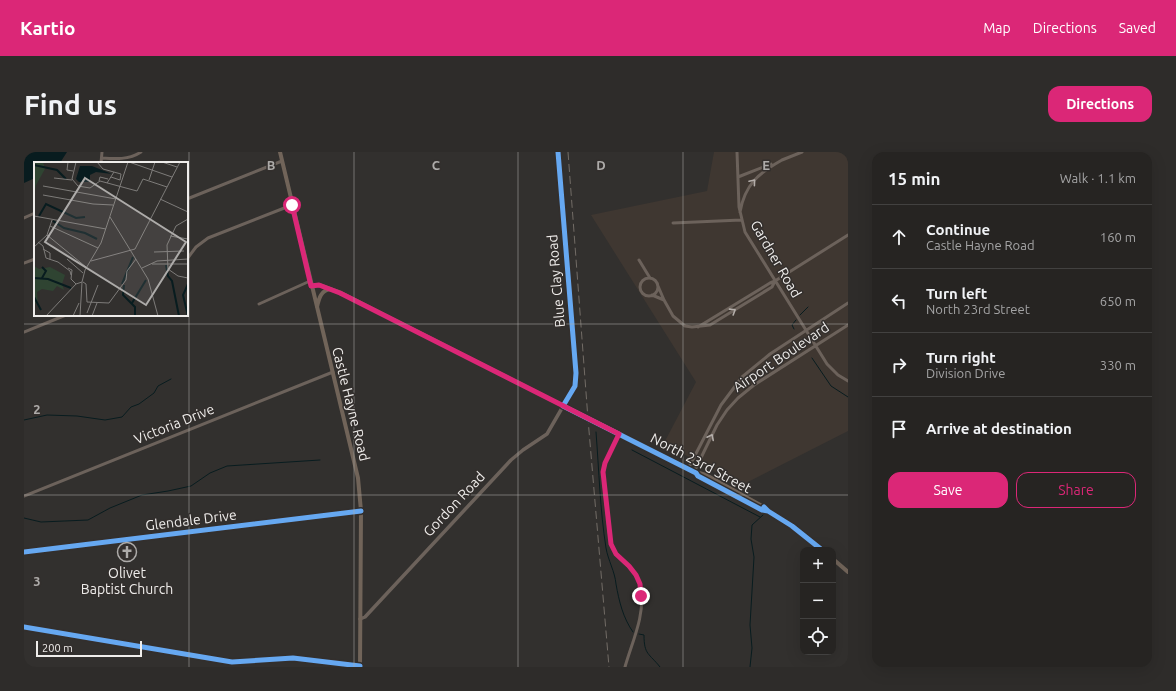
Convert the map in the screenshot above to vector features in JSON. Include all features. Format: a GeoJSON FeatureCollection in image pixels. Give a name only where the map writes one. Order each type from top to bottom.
{"type":"FeatureCollection","features":[{"type":"Feature","properties":{"kind":"main road","name":"Castle Hayne Road"},"geometry":{"type":"LineString","coordinates":[[280,152],[316,309],[333,372],[356,469],[360,511],[360,666]]}},
{"type":"Feature","properties":{"kind":"main road","name":"North 23rd Street"},"geometry":{"type":"LineString","coordinates":[[310,283],[334,290],[688,469],[706,475],[764,507],[792,526],[818,547]]}},
{"type":"Feature","properties":{"kind":"main road"},"geometry":{"type":"LineString","coordinates":[[316,309],[319,298],[323,292],[329,289],[334,290]]}},
{"type":"Feature","properties":{"kind":"main road"},"geometry":{"type":"LineString","coordinates":[[836,562],[848,572]]}},
{"type":"Feature","properties":{"kind":"street"},"geometry":{"type":"LineString","coordinates":[[101,162],[102,152]]}},
{"type":"Feature","properties":{"kind":"street"},"geometry":{"type":"LineString","coordinates":[[102,158],[118,160],[141,152]]}},
{"type":"Feature","properties":{"kind":"street","name":"Blue Clay Road"},"geometry":{"type":"LineString","coordinates":[[558,152],[576,373],[575,386],[563,406]]}},
{"type":"Feature","properties":{"kind":"street","name":"Gardner Road"},"geometry":{"type":"LineString","coordinates":[[737,152],[740,218],[749,239],[827,364],[848,381]]}},
{"type":"Feature","properties":{"kind":"street"},"geometry":{"type":"LineString","coordinates":[[738,177],[802,152]]}},
{"type":"Feature","properties":{"kind":"street"},"geometry":{"type":"LineString","coordinates":[[673,223],[740,218],[744,195],[753,180],[767,168],[782,160]]}},
{"type":"Feature","properties":{"kind":"street"},"geometry":{"type":"LineString","coordinates":[[188,199],[282,161]]}},
{"type":"Feature","properties":{"kind":"street"},"geometry":{"type":"LineString","coordinates":[[188,258],[196,246],[208,238],[292,205]]}},
{"type":"Feature","properties":{"kind":"street"},"geometry":{"type":"LineString","coordinates":[[24,218],[34,213]]}},
{"type":"Feature","properties":{"kind":"street"},"geometry":{"type":"LineString","coordinates":[[639,260],[650,278],[655,281],[664,300],[678,321],[685,326],[698,327],[848,235]]}},
{"type":"Feature","properties":{"kind":"street"},"geometry":{"type":"LineString","coordinates":[[24,263],[34,259]]}},
{"type":"Feature","properties":{"kind":"street"},"geometry":{"type":"LineString","coordinates":[[650,278],[644,280],[640,287],[644,294],[664,300]]}},
{"type":"Feature","properties":{"kind":"street"},"geometry":{"type":"LineString","coordinates":[[259,304],[310,283]]}},
{"type":"Feature","properties":{"kind":"street"},"geometry":{"type":"LineString","coordinates":[[652,296],[656,292],[658,286]]}},
{"type":"Feature","properties":{"kind":"street","name":"Airport Boulevard"},"geometry":{"type":"LineString","coordinates":[[688,469],[718,411],[736,384],[770,354],[848,303]]}},
{"type":"Feature","properties":{"kind":"street"},"geometry":{"type":"LineString","coordinates":[[24,332],[64,316]]}},
{"type":"Feature","properties":{"kind":"street","name":"Airport Boulevard"},"geometry":{"type":"LineString","coordinates":[[695,472],[718,425],[732,404],[754,385],[848,325]]}},
{"type":"Feature","properties":{"kind":"street","name":"Victoria Drive"},"geometry":{"type":"LineString","coordinates":[[24,496],[333,372]]}},
{"type":"Feature","properties":{"kind":"street","name":"Gordon Road"},"geometry":{"type":"LineString","coordinates":[[360,619],[365,617],[511,460],[545,435],[563,406]]}},
{"type":"Feature","properties":{"kind":"street"},"geometry":{"type":"LineString","coordinates":[[619,434],[605,463],[603,472],[611,541],[616,554],[636,575],[640,584],[641,596],[639,622],[625,667]]}},
{"type":"Feature","properties":{"kind":"street","name":"Glendale Drive"},"geometry":{"type":"LineString","coordinates":[[24,552],[360,511]]}},
{"type":"Feature","properties":{"kind":"street"},"geometry":{"type":"LineString","coordinates":[[24,627],[232,662],[252,662],[293,658],[360,666]]}},
{"type":"Feature","properties":{"kind":"shaded area"},"geometry":{"type":"Polygon","coordinates":[[[714,152],[848,152],[848,431],[740,486],[664,443],[696,382],[591,215],[707,191],[714,152]]]}},
{"type":"Feature","properties":{"kind":"water"},"geometry":{"type":"Polygon","coordinates":[[[24,152],[67,152],[61,162],[34,162],[34,178],[24,183],[24,152]]]}},
{"type":"Feature","properties":{"kind":"waterway"},"geometry":{"type":"LineString","coordinates":[[800,315],[808,307]]}},
{"type":"Feature","properties":{"kind":"waterway"},"geometry":{"type":"LineString","coordinates":[[794,329],[792,325],[796,320]]}},
{"type":"Feature","properties":{"kind":"waterway"},"geometry":{"type":"LineString","coordinates":[[812,358],[831,386],[848,397]]}},
{"type":"Feature","properties":{"kind":"waterway"},"geometry":{"type":"LineString","coordinates":[[24,420],[47,415],[77,416],[105,420],[122,417],[131,407],[139,404],[154,393],[158,386],[171,379]]}},
{"type":"Feature","properties":{"kind":"waterway"},"geometry":{"type":"LineString","coordinates":[[596,432],[601,505],[606,548],[622,609],[633,632]]}},
{"type":"Feature","properties":{"kind":"waterway"},"geometry":{"type":"LineString","coordinates":[[632,450],[760,517]]}},
{"type":"Feature","properties":{"kind":"waterway"},"geometry":{"type":"LineString","coordinates":[[24,518],[41,522],[88,520],[110,508],[142,495],[191,486],[210,473],[227,466],[320,460]]}},
{"type":"Feature","properties":{"kind":"waterway"},"geometry":{"type":"LineString","coordinates":[[750,667],[752,648],[750,625],[754,557],[751,539],[752,525],[763,515]]}},
{"type":"Feature","properties":{"kind":"waterway"},"geometry":{"type":"LineString","coordinates":[[639,634],[644,635],[646,650],[660,667]]}},
{"type":"Feature","properties":{"kind":"railway"},"geometry":{"type":"LineString","coordinates":[[568,152],[588,419],[609,667]]}},
{"type":"Feature","properties":{"kind":"cycle path"},"geometry":{"type":"LineString","coordinates":[[558,152],[576,373],[575,386],[563,406],[696,473],[698,476],[762,510],[768,511]]}},
{"type":"Feature","properties":{"kind":"cycle path"},"geometry":{"type":"LineString","coordinates":[[764,507],[792,526],[818,547]]}},
{"type":"Feature","properties":{"kind":"cycle path"},"geometry":{"type":"LineString","coordinates":[[24,552],[361,511]]}},
{"type":"Feature","properties":{"kind":"cycle path"},"geometry":{"type":"LineString","coordinates":[[24,627],[232,662],[293,658],[360,666]]}},
{"type":"Feature","properties":{"kind":"place","name":"Olivet Baptist Church"},"geometry":{"type":"Point","coordinates":[127,552]}},
{"type":"Feature","properties":{"kind":"route"},"geometry":{"type":"LineString","coordinates":[[292,205],[311,286],[319,285],[334,290],[619,434],[603,468],[611,541],[616,554],[634,571],[640,584],[641,596]]}}]}
